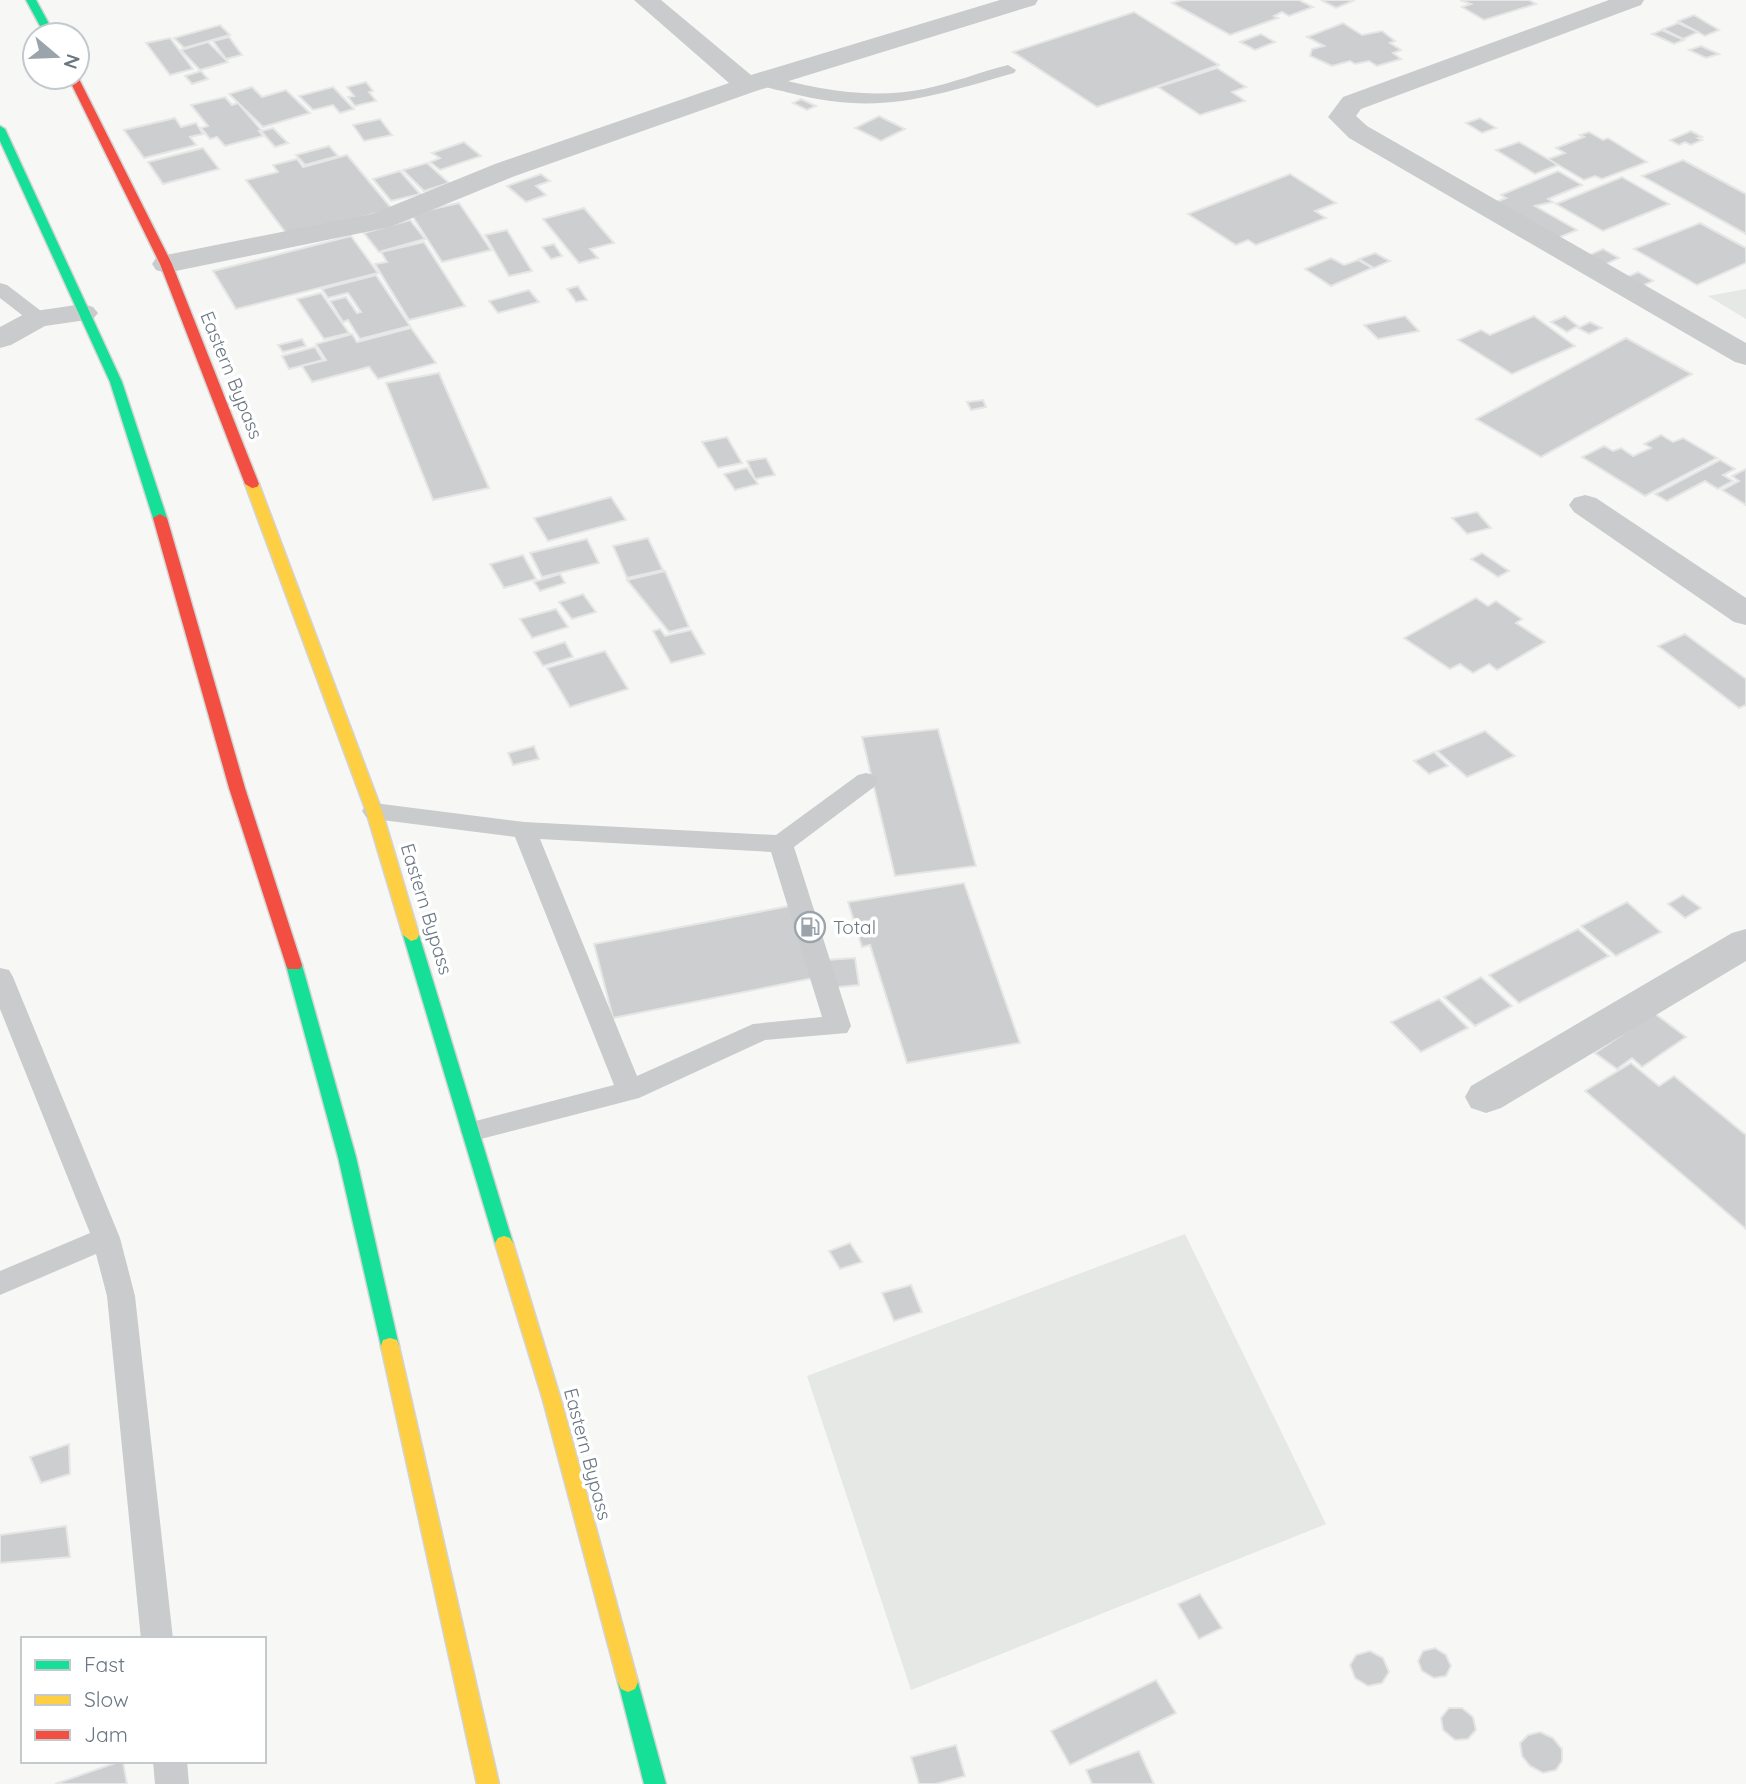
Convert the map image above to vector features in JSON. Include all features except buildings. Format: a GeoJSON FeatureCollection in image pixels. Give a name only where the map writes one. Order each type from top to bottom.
{"type":"FeatureCollection","features":[{"type":"Feature","properties":{"kind":"main road"},"geometry":{"type":"LineString","coordinates":[[31,0],[42,21]]}},
{"type":"Feature","properties":{"kind":"main road","name":"Eastern Bypass"},"geometry":{"type":"LineString","coordinates":[[80,91],[166,264],[234,435],[374,811],[473,1130],[552,1399],[655,1784]]}},
{"type":"Feature","properties":{"kind":"main road"},"geometry":{"type":"LineString","coordinates":[[0,128],[116,382],[141,454],[237,788],[297,974],[347,1157],[488,1784]]}},
{"type":"Feature","properties":{"kind":"street"},"geometry":{"type":"LineString","coordinates":[[646,0],[755,82]]}},
{"type":"Feature","properties":{"kind":"street"},"geometry":{"type":"LineString","coordinates":[[166,264],[380,221],[505,170],[755,82],[1026,0]]}},
{"type":"Feature","properties":{"kind":"street"},"geometry":{"type":"LineString","coordinates":[[1632,0],[1352,103],[1342,117],[1358,132],[1746,356]]}},
{"type":"Feature","properties":{"kind":"street"},"geometry":{"type":"LineString","coordinates":[[0,339],[38,318],[83,313]]}},
{"type":"Feature","properties":{"kind":"street"},"geometry":{"type":"LineString","coordinates":[[1585,505],[1746,614]]}},
{"type":"Feature","properties":{"kind":"street"},"geometry":{"type":"LineString","coordinates":[[1486,1097],[1746,943]]}},
{"type":"Feature","properties":{"kind":"lane"},"geometry":{"type":"LineString","coordinates":[[755,82],[792,90],[873,99],[914,96],[1008,70]]}},
{"type":"Feature","properties":{"kind":"lane"},"geometry":{"type":"LineString","coordinates":[[0,289],[38,318]]}},
{"type":"Feature","properties":{"kind":"lane"},"geometry":{"type":"LineString","coordinates":[[374,811],[524,830],[781,844],[866,781]]}},
{"type":"Feature","properties":{"kind":"lane"},"geometry":{"type":"LineString","coordinates":[[524,830],[630,1091]]}},
{"type":"Feature","properties":{"kind":"lane"},"geometry":{"type":"LineString","coordinates":[[473,1130],[630,1091],[762,1031],[838,1026],[781,844]]}},
{"type":"Feature","properties":{"kind":"lane"},"geometry":{"type":"LineString","coordinates":[[0,977],[106,1238],[121,1296],[157,1637]]}},
{"type":"Feature","properties":{"kind":"lane"},"geometry":{"type":"LineString","coordinates":[[0,1283],[106,1238]]}},
{"type":"Feature","properties":{"kind":"lane"},"geometry":{"type":"LineString","coordinates":[[170,1763],[172,1784]]}},
{"type":"Feature","properties":{"kind":"shaded area"},"geometry":{"type":"Polygon","coordinates":[[[1746,289],[1746,319],[1708,296],[1746,289]]]}},
{"type":"Feature","properties":{"kind":"shaded area"},"geometry":{"type":"Polygon","coordinates":[[[1185,1234],[1326,1524],[911,1690],[807,1376],[1185,1234]]]}},
{"type":"Feature","properties":{"kind":"traffic: fast"},"geometry":{"type":"LineString","coordinates":[[31,0],[42,21]]}},
{"type":"Feature","properties":{"kind":"traffic: fast"},"geometry":{"type":"LineString","coordinates":[[0,129],[116,382],[160,518]]}},
{"type":"Feature","properties":{"kind":"traffic: fast"},"geometry":{"type":"LineString","coordinates":[[411,935],[504,1243]]}},
{"type":"Feature","properties":{"kind":"traffic: fast"},"geometry":{"type":"LineString","coordinates":[[294,965],[347,1157],[390,1346]]}},
{"type":"Feature","properties":{"kind":"traffic: fast"},"geometry":{"type":"LineString","coordinates":[[628,1682],[655,1784]]}},
{"type":"Feature","properties":{"kind":"traffic: slow"},"geometry":{"type":"LineString","coordinates":[[252,484],[374,811],[411,935]]}},
{"type":"Feature","properties":{"kind":"traffic: slow"},"geometry":{"type":"LineString","coordinates":[[504,1243],[552,1400],[628,1682]]}},
{"type":"Feature","properties":{"kind":"traffic: slow"},"geometry":{"type":"LineString","coordinates":[[390,1346],[488,1784]]}},
{"type":"Feature","properties":{"kind":"traffic: jam"},"geometry":{"type":"LineString","coordinates":[[80,91],[166,264],[252,484]]}},
{"type":"Feature","properties":{"kind":"traffic: jam"},"geometry":{"type":"LineString","coordinates":[[160,518],[237,788],[294,965]]}},
{"type":"Feature","properties":{"kind":"place","name":"Total"},"geometry":{"type":"Point","coordinates":[810,927]}}]}
